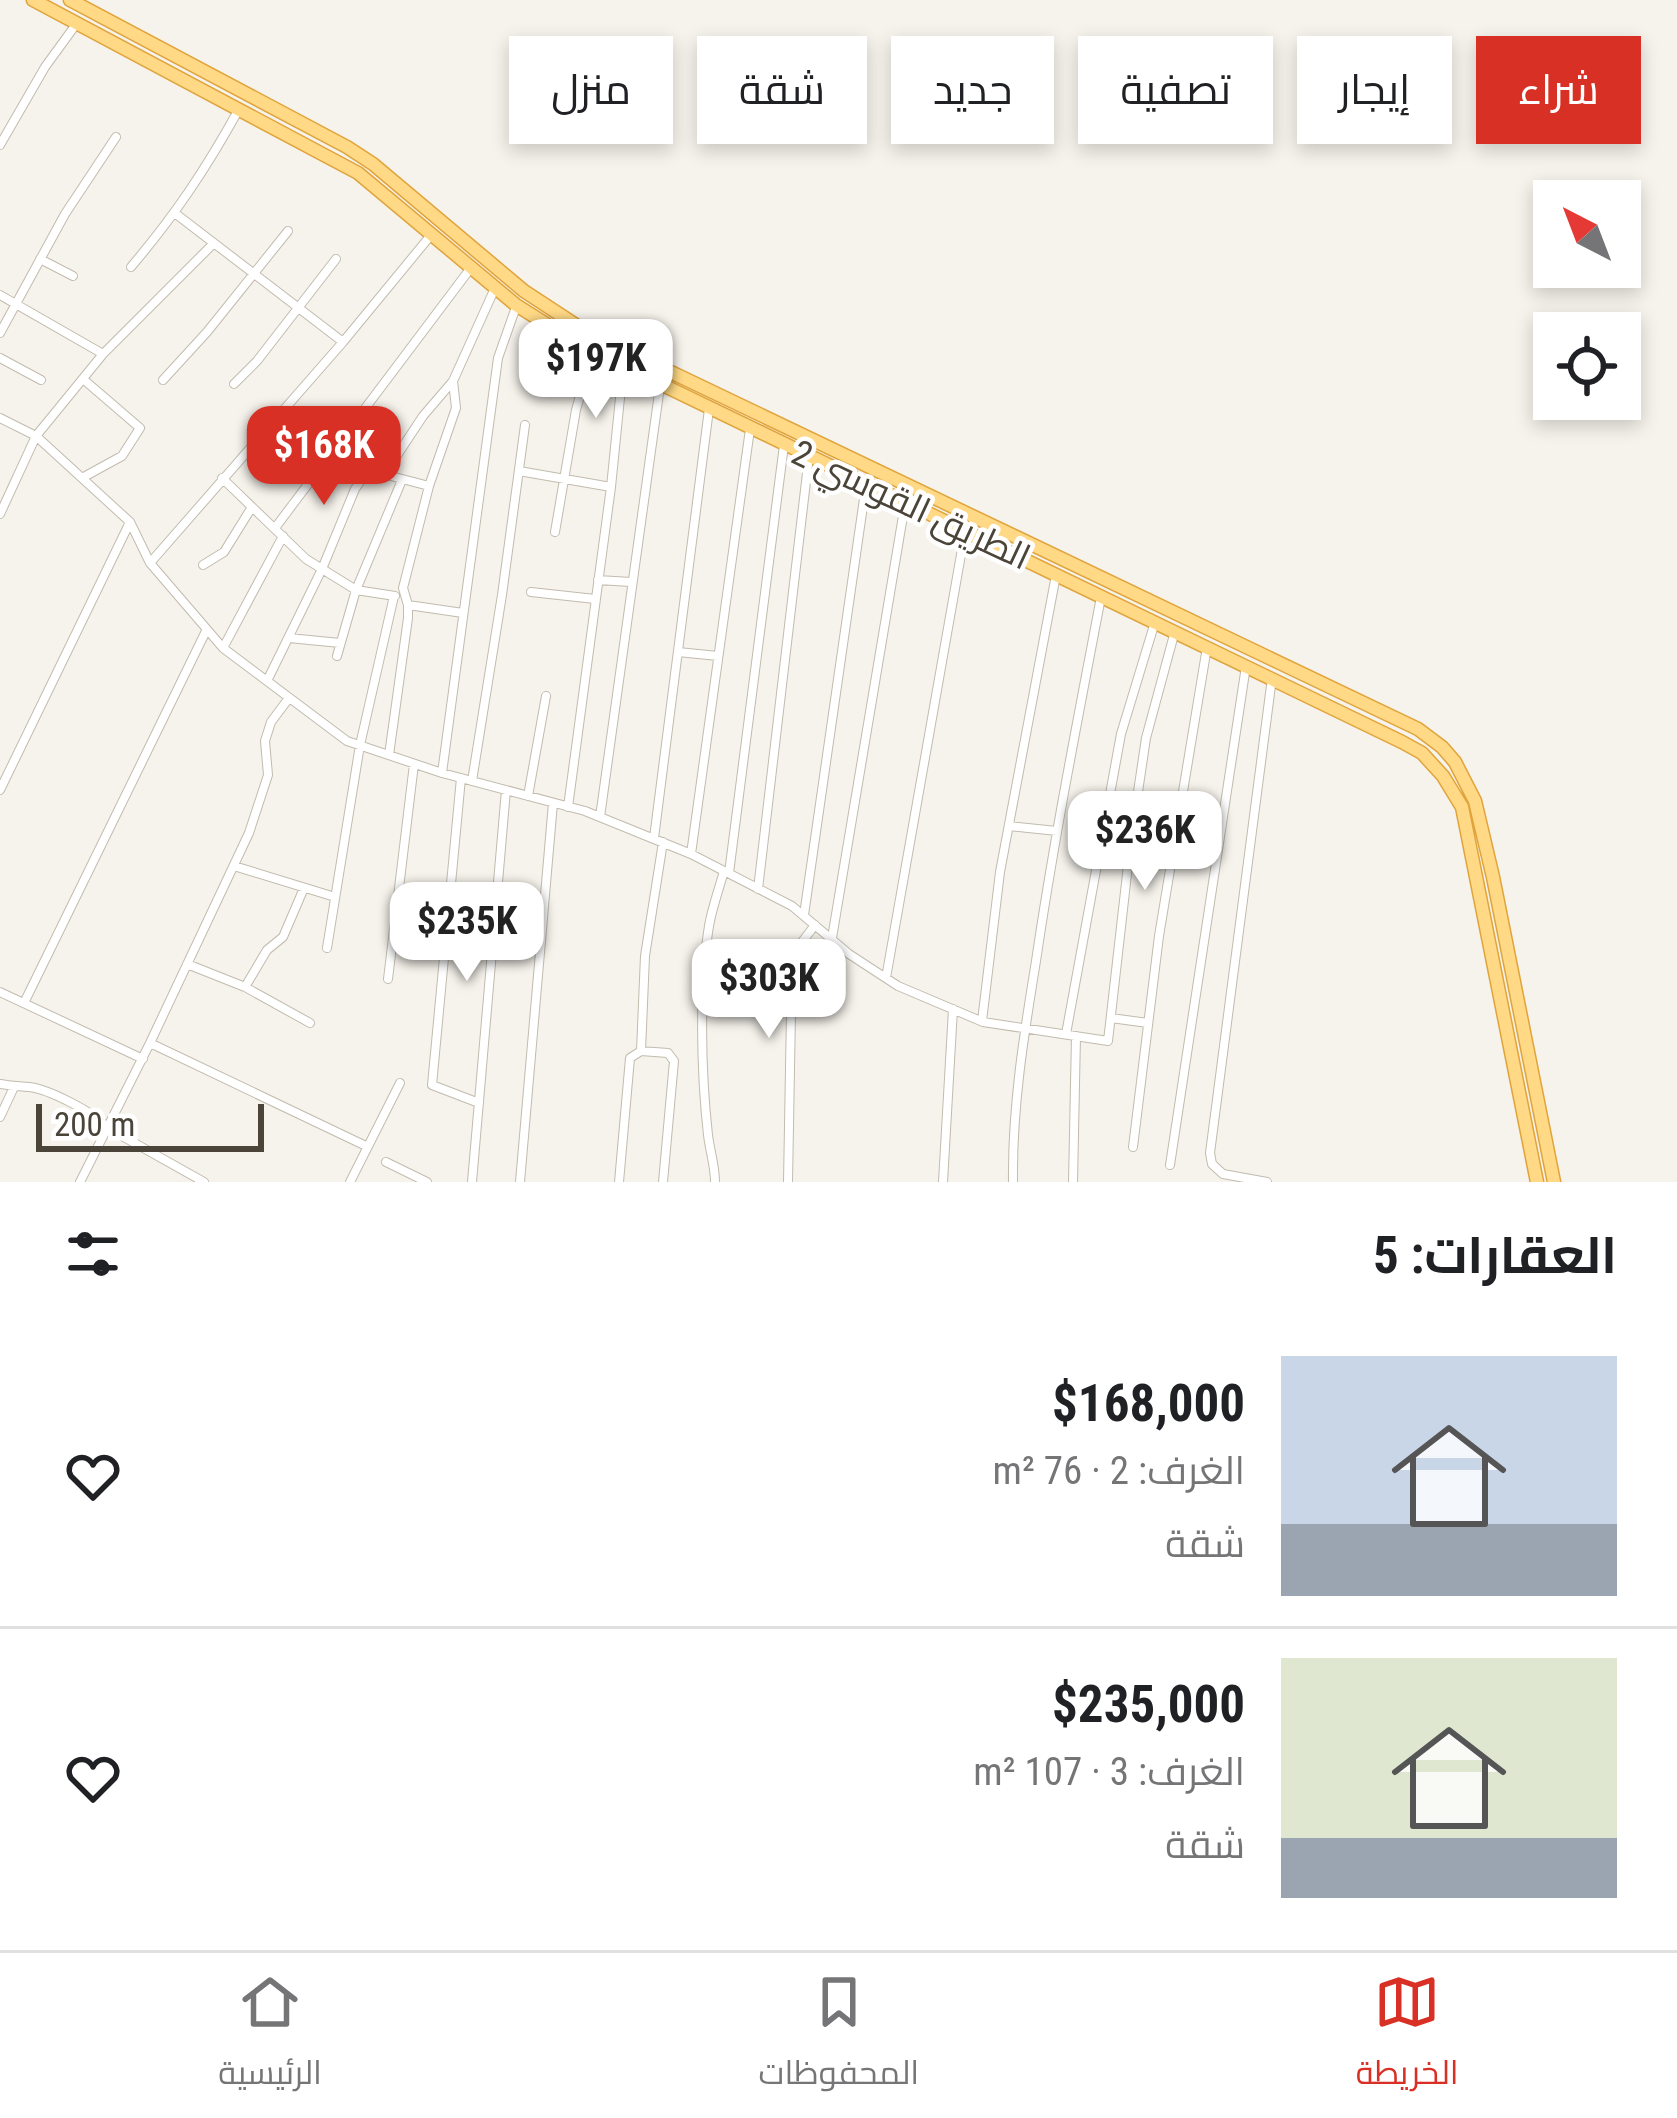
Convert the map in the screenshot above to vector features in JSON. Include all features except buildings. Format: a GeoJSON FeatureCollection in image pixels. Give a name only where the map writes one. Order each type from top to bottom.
{"type":"FeatureCollection","features":[{"type":"Feature","properties":{"kind":"highway","name":"الطريق القوسي 2"},"geometry":{"type":"LineString","coordinates":[[33,0],[358,173],[516,305],[592,352],[1273,677],[1422,753],[1462,808],[1537,1182]]}},
{"type":"Feature","properties":{"kind":"highway","name":"الطريق القوسي 2"},"geometry":{"type":"LineString","coordinates":[[70,0],[373,164],[524,291],[585,331],[1418,729],[1442,747],[1464,775],[1475,801],[1554,1182]]}},
{"type":"Feature","properties":{"kind":"highway"},"geometry":{"type":"LineString","coordinates":[[949,523],[957,508]]}},
{"type":"Feature","properties":{"kind":"highway"},"geometry":{"type":"LineString","coordinates":[[968,532],[979,519]]}},
{"type":"Feature","properties":{"kind":"street"},"geometry":{"type":"LineString","coordinates":[[0,146],[77,23]]}},
{"type":"Feature","properties":{"kind":"street"},"geometry":{"type":"LineString","coordinates":[[131,267],[176,214],[239,108]]}},
{"type":"Feature","properties":{"kind":"street"},"geometry":{"type":"LineString","coordinates":[[0,333],[65,214],[116,137]]}},
{"type":"Feature","properties":{"kind":"street"},"geometry":{"type":"LineString","coordinates":[[176,214],[343,342]]}},
{"type":"Feature","properties":{"kind":"street"},"geometry":{"type":"LineString","coordinates":[[163,380],[287,231]]}},
{"type":"Feature","properties":{"kind":"street"},"geometry":{"type":"LineString","coordinates":[[151,562],[432,234]]}},
{"type":"Feature","properties":{"kind":"street"},"geometry":{"type":"LineString","coordinates":[[0,514],[36,436],[103,354],[214,243]]}},
{"type":"Feature","properties":{"kind":"street"},"geometry":{"type":"LineString","coordinates":[[40,259],[74,276]]}},
{"type":"Feature","properties":{"kind":"street"},"geometry":{"type":"LineString","coordinates":[[234,383],[257,361],[335,259]]}},
{"type":"Feature","properties":{"kind":"street"},"geometry":{"type":"LineString","coordinates":[[275,528],[470,269]]}},
{"type":"Feature","properties":{"kind":"street"},"geometry":{"type":"LineString","coordinates":[[384,475],[427,410],[454,381],[495,288]]}},
{"type":"Feature","properties":{"kind":"street"},"geometry":{"type":"LineString","coordinates":[[0,295],[103,354]]}},
{"type":"Feature","properties":{"kind":"street"},"geometry":{"type":"LineString","coordinates":[[442,773],[498,358],[516,305]]}},
{"type":"Feature","properties":{"kind":"street"},"geometry":{"type":"LineString","coordinates":[[555,532],[576,410],[592,352]]}},
{"type":"Feature","properties":{"kind":"street"},"geometry":{"type":"LineString","coordinates":[[0,358],[41,380]]}},
{"type":"Feature","properties":{"kind":"street"},"geometry":{"type":"LineString","coordinates":[[568,807],[623,368]]}},
{"type":"Feature","properties":{"kind":"street"},"geometry":{"type":"LineString","coordinates":[[82,379],[140,428],[122,456],[82,478]]}},
{"type":"Feature","properties":{"kind":"street"},"geometry":{"type":"LineString","coordinates":[[389,755],[400,685],[403,588],[429,486],[456,408],[454,381]]}},
{"type":"Feature","properties":{"kind":"street"},"geometry":{"type":"LineString","coordinates":[[600,817],[660,386]]}},
{"type":"Feature","properties":{"kind":"street"},"geometry":{"type":"LineString","coordinates":[[640,1051],[645,956],[678,652],[710,410]]}},
{"type":"Feature","properties":{"kind":"street"},"geometry":{"type":"LineString","coordinates":[[282,411],[368,470],[429,486]]}},
{"type":"Feature","properties":{"kind":"street"},"geometry":{"type":"LineString","coordinates":[[0,418],[36,436],[130,522],[151,562],[223,647],[347,741],[600,817],[691,854],[792,906],[898,986],[982,1021],[1108,1041],[1146,738],[1175,631]]}},
{"type":"Feature","properties":{"kind":"street"},"geometry":{"type":"LineString","coordinates":[[472,781],[525,425]]}},
{"type":"Feature","properties":{"kind":"street"},"geometry":{"type":"LineString","coordinates":[[691,854],[751,429]]}},
{"type":"Feature","properties":{"kind":"street"},"geometry":{"type":"LineString","coordinates":[[716,1182],[708,1140],[703,1046],[709,926],[726,872],[784,445]]}},
{"type":"Feature","properties":{"kind":"street"},"geometry":{"type":"LineString","coordinates":[[758,889],[809,456]]}},
{"type":"Feature","properties":{"kind":"street"},"geometry":{"type":"LineString","coordinates":[[267,681],[368,470]]}},
{"type":"Feature","properties":{"kind":"street"},"geometry":{"type":"LineString","coordinates":[[519,472],[611,487]]}},
{"type":"Feature","properties":{"kind":"street"},"geometry":{"type":"LineString","coordinates":[[222,478],[306,559],[356,590],[463,614]]}},
{"type":"Feature","properties":{"kind":"street"},"geometry":{"type":"LineString","coordinates":[[337,656],[356,590],[402,480]]}},
{"type":"Feature","properties":{"kind":"street"},"geometry":{"type":"LineString","coordinates":[[804,916],[866,484]]}},
{"type":"Feature","properties":{"kind":"street"},"geometry":{"type":"LineString","coordinates":[[832,939],[905,502]]}},
{"type":"Feature","properties":{"kind":"street"},"geometry":{"type":"LineString","coordinates":[[203,565],[224,552],[253,507]]}},
{"type":"Feature","properties":{"kind":"street"},"geometry":{"type":"LineString","coordinates":[[0,790],[130,522]]}},
{"type":"Feature","properties":{"kind":"street"},"geometry":{"type":"LineString","coordinates":[[886,978],[968,532]]}},
{"type":"Feature","properties":{"kind":"street"},"geometry":{"type":"LineString","coordinates":[[223,647],[283,536]]}},
{"type":"Feature","properties":{"kind":"street"},"geometry":{"type":"LineString","coordinates":[[982,1021],[1000,872],[1056,574]]}},
{"type":"Feature","properties":{"kind":"street"},"geometry":{"type":"LineString","coordinates":[[598,580],[632,582]]}},
{"type":"Feature","properties":{"kind":"street"},"geometry":{"type":"LineString","coordinates":[[531,592],[595,599]]}},
{"type":"Feature","properties":{"kind":"street"},"geometry":{"type":"LineString","coordinates":[[1013,1182],[1012,1136],[1025,1028],[1101,595]]}},
{"type":"Feature","properties":{"kind":"street"},"geometry":{"type":"LineString","coordinates":[[327,948],[360,745],[394,596]]}},
{"type":"Feature","properties":{"kind":"street"},"geometry":{"type":"LineString","coordinates":[[1073,1182],[1071,1035],[1121,734],[1155,621]]}},
{"type":"Feature","properties":{"kind":"street"},"geometry":{"type":"LineString","coordinates":[[24,1003],[206,631]]}},
{"type":"Feature","properties":{"kind":"street"},"geometry":{"type":"LineString","coordinates":[[289,638],[340,644]]}},
{"type":"Feature","properties":{"kind":"street"},"geometry":{"type":"LineString","coordinates":[[1133,1147],[1173,851],[1207,646]]}},
{"type":"Feature","properties":{"kind":"street"},"geometry":{"type":"LineString","coordinates":[[678,652],[718,656]]}},
{"type":"Feature","properties":{"kind":"street"},"geometry":{"type":"LineString","coordinates":[[1170,1165],[1246,664]]}},
{"type":"Feature","properties":{"kind":"street"},"geometry":{"type":"LineString","coordinates":[[1267,1182],[1223,1174],[1212,1164],[1210,1153],[1273,677]]}},
{"type":"Feature","properties":{"kind":"street"},"geometry":{"type":"LineString","coordinates":[[528,796],[546,696]]}},
{"type":"Feature","properties":{"kind":"street"},"geometry":{"type":"LineString","coordinates":[[80,1182],[249,833],[268,775],[266,741],[271,722],[289,698]]}},
{"type":"Feature","properties":{"kind":"street"},"geometry":{"type":"LineString","coordinates":[[388,979],[414,764]]}},
{"type":"Feature","properties":{"kind":"street"},"geometry":{"type":"LineString","coordinates":[[460,778],[432,1084],[479,1103]]}},
{"type":"Feature","properties":{"kind":"street"},"geometry":{"type":"LineString","coordinates":[[472,1182],[506,790]]}},
{"type":"Feature","properties":{"kind":"street"},"geometry":{"type":"LineString","coordinates":[[520,1182],[553,802]]}},
{"type":"Feature","properties":{"kind":"street"},"geometry":{"type":"LineString","coordinates":[[1009,826],[1057,830]]}},
{"type":"Feature","properties":{"kind":"street"},"geometry":{"type":"LineString","coordinates":[[1101,841],[1131,838],[1173,851]]}},
{"type":"Feature","properties":{"kind":"street"},"geometry":{"type":"LineString","coordinates":[[234,866],[335,897]]}},
{"type":"Feature","properties":{"kind":"street"},"geometry":{"type":"LineString","coordinates":[[245,987],[267,950],[283,937],[304,888]]}},
{"type":"Feature","properties":{"kind":"street"},"geometry":{"type":"LineString","coordinates":[[788,1182],[792,955],[815,926]]}},
{"type":"Feature","properties":{"kind":"street"},"geometry":{"type":"LineString","coordinates":[[187,964],[245,987],[310,1023]]}},
{"type":"Feature","properties":{"kind":"street"},"geometry":{"type":"LineString","coordinates":[[0,992],[143,1059]]}},
{"type":"Feature","properties":{"kind":"street"},"geometry":{"type":"LineString","coordinates":[[944,1182],[953,1009]]}},
{"type":"Feature","properties":{"kind":"street"},"geometry":{"type":"LineString","coordinates":[[1111,1018],[1148,1024]]}},
{"type":"Feature","properties":{"kind":"street"},"geometry":{"type":"LineString","coordinates":[[150,1043],[366,1146]]}},
{"type":"Feature","properties":{"kind":"street"},"geometry":{"type":"LineString","coordinates":[[619,1182],[630,1058],[640,1051],[668,1053],[674,1060],[663,1182]]}},
{"type":"Feature","properties":{"kind":"street"},"geometry":{"type":"LineString","coordinates":[[350,1182],[400,1082]]}},
{"type":"Feature","properties":{"kind":"street"},"geometry":{"type":"LineString","coordinates":[[0,1084],[50,1094],[99,1118],[186,1178],[203,1182]]}},
{"type":"Feature","properties":{"kind":"street"},"geometry":{"type":"LineString","coordinates":[[0,1117],[14,1087]]}},
{"type":"Feature","properties":{"kind":"street"},"geometry":{"type":"LineString","coordinates":[[386,1162],[427,1182]]}}]}
